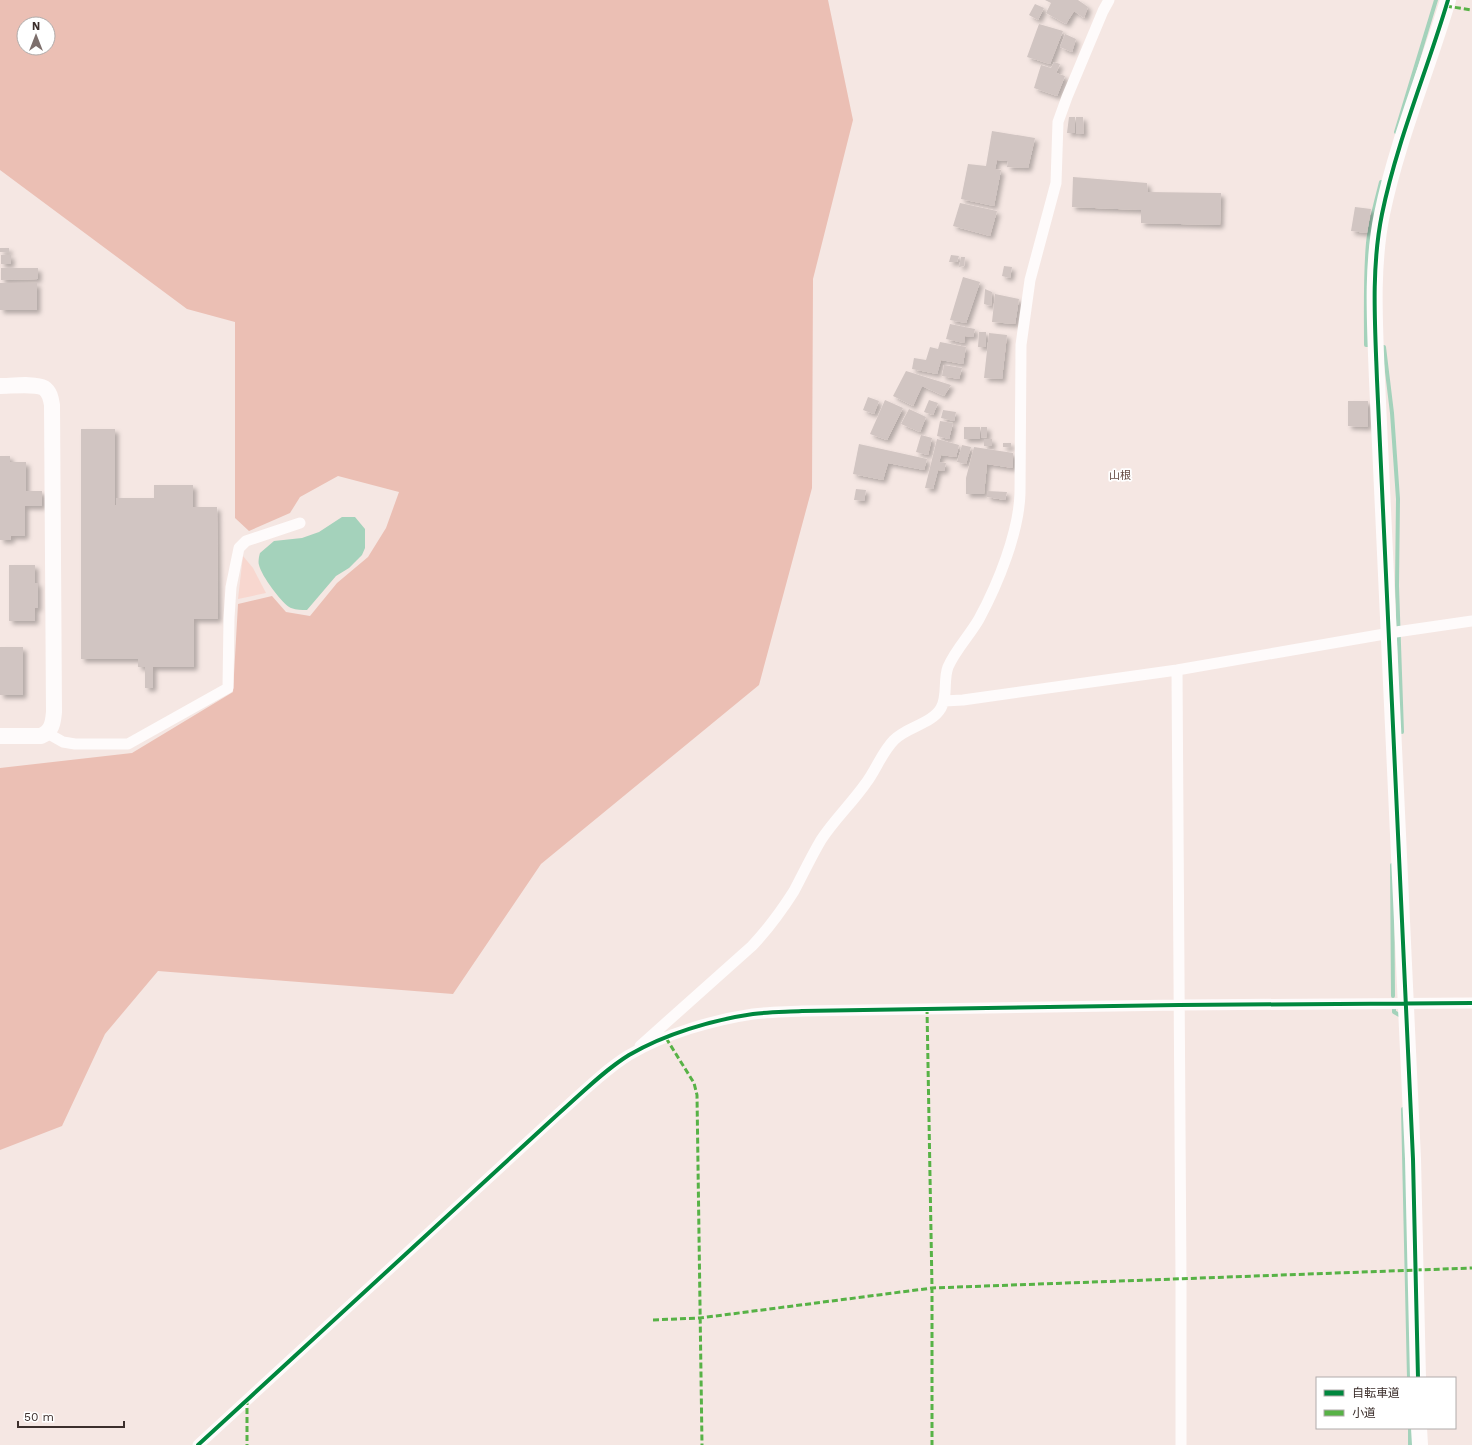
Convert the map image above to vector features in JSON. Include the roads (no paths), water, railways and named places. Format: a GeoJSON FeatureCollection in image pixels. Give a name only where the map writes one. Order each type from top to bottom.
{"type":"FeatureCollection","features":[{"type":"Feature","properties":{"kind":"street"},"geometry":{"type":"LineString","coordinates":[[198,1445],[557,1115],[605,1073],[629,1055],[752,946],[787,902],[822,839],[866,783],[893,740],[904,731],[926,721],[940,710],[944,701],[948,667],[978,619],[991,594],[1015,529],[1020,510],[1021,345],[1030,280],[1056,183],[1058,122],[1067,97],[1109,0]]}},
{"type":"Feature","properties":{"kind":"street"},"geometry":{"type":"LineString","coordinates":[[1418,1377],[1413,1159],[1406,1004],[1396,632],[1376,380],[1374,305],[1376,257],[1382,215],[1392,173],[1448,0]]}},
{"type":"Feature","properties":{"kind":"street"},"geometry":{"type":"LineString","coordinates":[[0,386],[34,386],[44,388],[50,395],[52,405],[54,720],[47,733],[41,736],[0,736]]}},
{"type":"Feature","properties":{"kind":"street"},"geometry":{"type":"LineString","coordinates":[[47,733],[63,742],[75,744],[128,744],[228,688],[228,618],[230,595],[239,548],[246,541],[300,523]]}},
{"type":"Feature","properties":{"kind":"street"},"geometry":{"type":"LineString","coordinates":[[944,701],[970,699],[1177,670],[1396,632],[1472,621]]}},
{"type":"Feature","properties":{"kind":"street"},"geometry":{"type":"LineString","coordinates":[[1177,670],[1181,1445]]}},
{"type":"Feature","properties":{"kind":"street"},"geometry":{"type":"LineString","coordinates":[[629,1055],[666,1038],[701,1025],[754,1014],[833,1010],[1179,1005],[1472,1003]]}},
{"type":"Feature","properties":{"kind":"street"},"geometry":{"type":"LineString","coordinates":[[1420,1429],[1420,1445]]}},
{"type":"Feature","properties":{"kind":"waterway"},"geometry":{"type":"LineString","coordinates":[[1396,132],[1436,0]]}},
{"type":"Feature","properties":{"kind":"waterway"},"geometry":{"type":"LineString","coordinates":[[1369,345],[1366,345],[1367,255],[1370,227],[1381,182]]}},
{"type":"Feature","properties":{"kind":"waterway"},"geometry":{"type":"LineString","coordinates":[[1381,347],[1384,347],[1392,413],[1398,499],[1397,586],[1402,732]]}},
{"type":"Feature","properties":{"kind":"waterway"},"geometry":{"type":"LineString","coordinates":[[1392,865],[1393,996]]}},
{"type":"Feature","properties":{"kind":"waterway"},"geometry":{"type":"LineString","coordinates":[[1394,1007],[1394,1012],[1401,1016],[1401,1019]]}},
{"type":"Feature","properties":{"kind":"waterway"},"geometry":{"type":"LineString","coordinates":[[1403,1109],[1409,1377]]}},
{"type":"Feature","properties":{"kind":"waterway"},"geometry":{"type":"LineString","coordinates":[[1410,1429],[1410,1445]]}},
{"type":"Feature","properties":{"kind":"district","name":"山根"},"geometry":{"type":"Point","coordinates":[1120,475]}}]}
